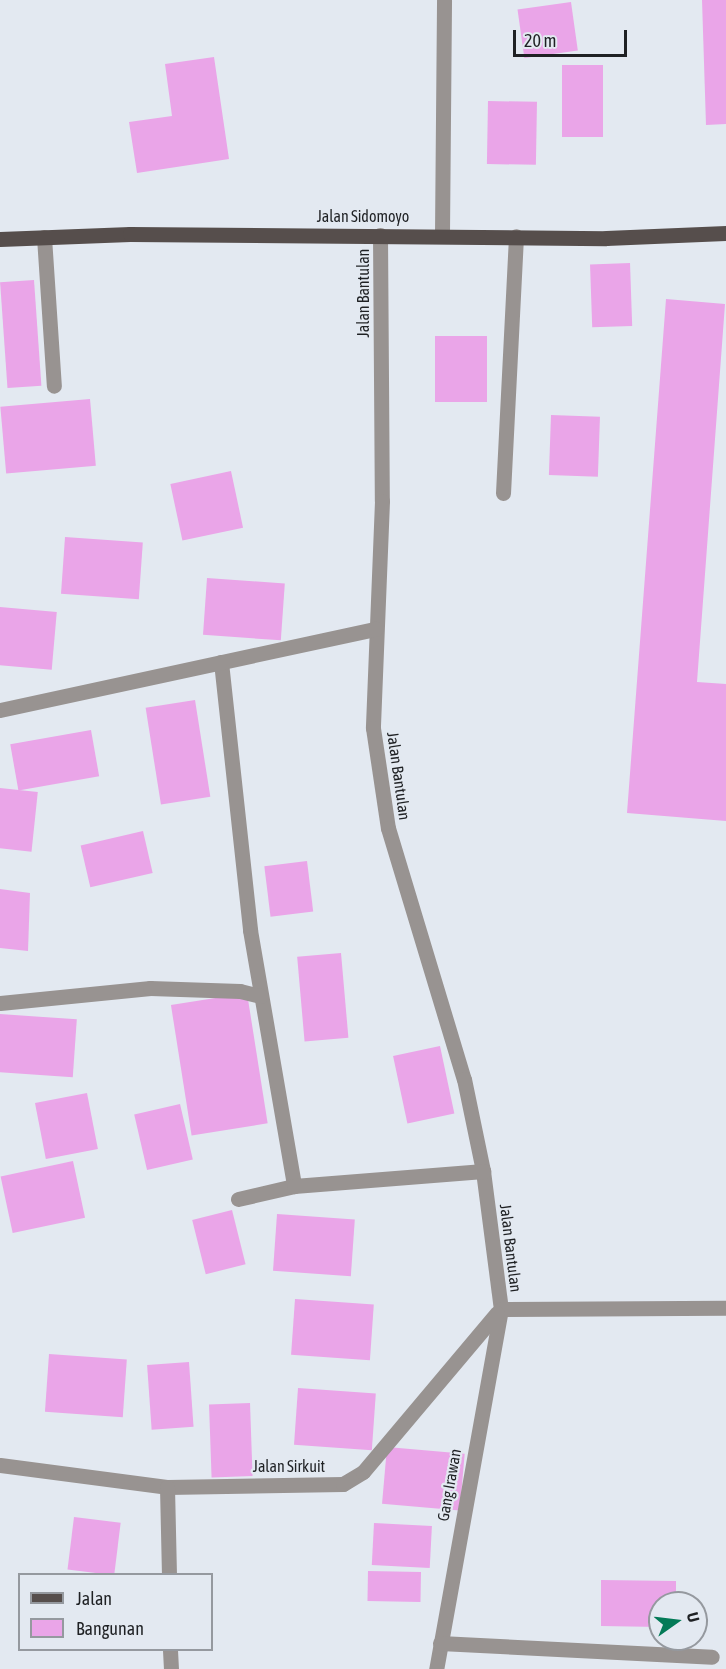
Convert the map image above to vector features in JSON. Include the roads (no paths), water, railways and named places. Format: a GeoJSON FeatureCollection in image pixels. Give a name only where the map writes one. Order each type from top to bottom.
{"type":"FeatureCollection","features":[{"type":"Feature","properties":{"kind":"main road","name":"Jalan Sidomoyo"},"geometry":{"type":"LineString","coordinates":[[0,239],[442,233],[516,236],[726,233]]}},
{"type":"Feature","properties":{"kind":"street"},"geometry":{"type":"LineString","coordinates":[[442,233],[444,0]]}},
{"type":"Feature","properties":{"kind":"street","name":"Jalan Bantulan"},"geometry":{"type":"LineString","coordinates":[[380,234],[382,501],[375,629],[373,728],[388,828],[464,1079],[483,1171],[501,1309]]}},
{"type":"Feature","properties":{"kind":"street"},"geometry":{"type":"LineString","coordinates":[[503,493],[516,236]]}},
{"type":"Feature","properties":{"kind":"street"},"geometry":{"type":"LineString","coordinates":[[44,237],[54,386]]}},
{"type":"Feature","properties":{"kind":"street"},"geometry":{"type":"LineString","coordinates":[[0,710],[375,629]]}},
{"type":"Feature","properties":{"kind":"street"},"geometry":{"type":"LineString","coordinates":[[221,662],[260,996],[294,1186]]}},
{"type":"Feature","properties":{"kind":"street"},"geometry":{"type":"LineString","coordinates":[[0,1003],[150,988],[240,991],[260,996]]}},
{"type":"Feature","properties":{"kind":"street"},"geometry":{"type":"LineString","coordinates":[[238,1198],[294,1186],[483,1171]]}},
{"type":"Feature","properties":{"kind":"street"},"geometry":{"type":"LineString","coordinates":[[501,1309],[726,1308]]}},
{"type":"Feature","properties":{"kind":"street","name":"Jalan Sirkuit"},"geometry":{"type":"LineString","coordinates":[[0,1465],[167,1487],[343,1484],[363,1472],[501,1309]]}},
{"type":"Feature","properties":{"kind":"street","name":"Gang Irawan"},"geometry":{"type":"LineString","coordinates":[[436,1669],[501,1309]]}},
{"type":"Feature","properties":{"kind":"street"},"geometry":{"type":"LineString","coordinates":[[167,1487],[169,1573]]}},
{"type":"Feature","properties":{"kind":"street"},"geometry":{"type":"LineString","coordinates":[[440,1642],[712,1657]]}},
{"type":"Feature","properties":{"kind":"street"},"geometry":{"type":"LineString","coordinates":[[170,1651],[171,1669]]}}]}
